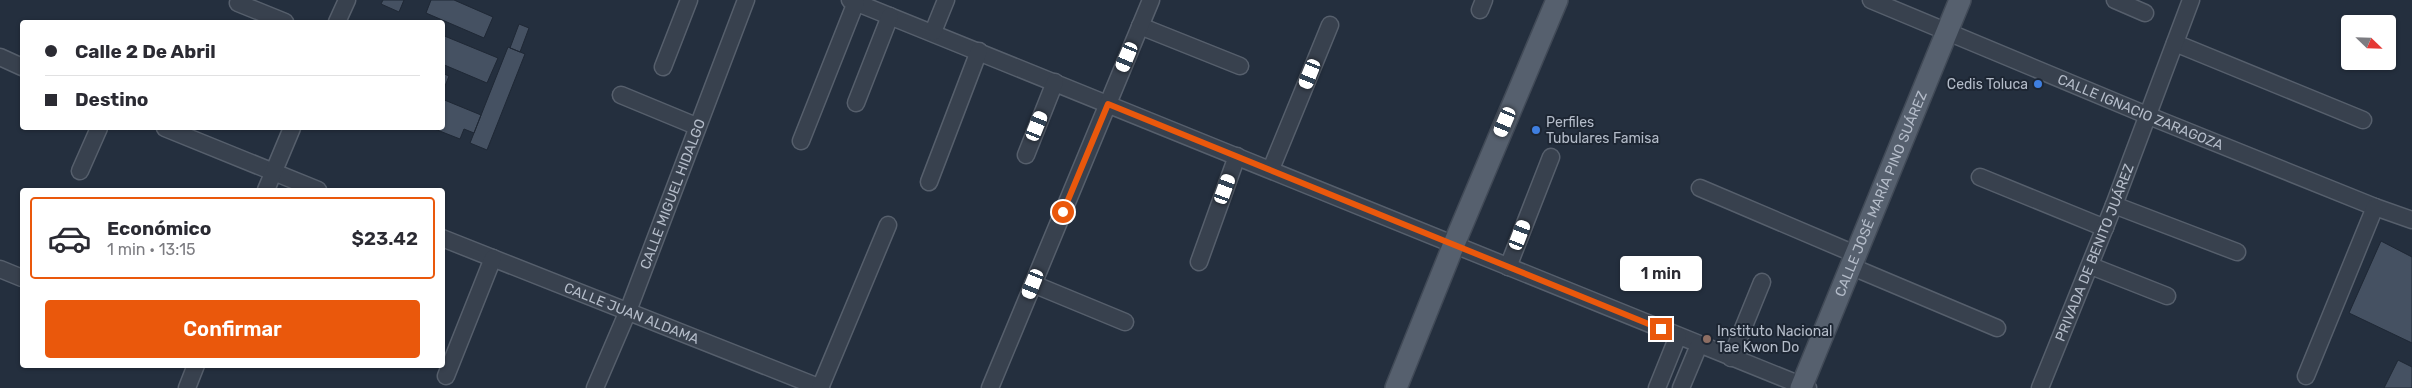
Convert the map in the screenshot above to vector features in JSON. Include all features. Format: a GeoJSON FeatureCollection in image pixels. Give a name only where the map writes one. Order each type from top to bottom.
{"type":"FeatureCollection","features":[{"type":"Feature","properties":{"kind":"main road"},"geometry":{"type":"LineString","coordinates":[[1396,388],[1454,244],[1557,0]]}},
{"type":"Feature","properties":{"kind":"main road","name":"CALLE JOSÉ MARÍA PINO SUÁREZ"},"geometry":{"type":"LineString","coordinates":[[1804,387],[1852,260],[1960,0]]}},
{"type":"Feature","properties":{"kind":"street"},"geometry":{"type":"LineString","coordinates":[[338,20],[348,0]]}},
{"type":"Feature","properties":{"kind":"street"},"geometry":{"type":"LineString","coordinates":[[663,67],[689,0]]}},
{"type":"Feature","properties":{"kind":"street","name":"CALLE MIGUEL HIDALGO"},"geometry":{"type":"LineString","coordinates":[[595,388],[628,311],[696,126],[746,0]]}},
{"type":"Feature","properties":{"kind":"street"},"geometry":{"type":"LineString","coordinates":[[933,32],[946,0]]}},
{"type":"Feature","properties":{"kind":"street"},"geometry":{"type":"LineString","coordinates":[[990,388],[1150,0]]}},
{"type":"Feature","properties":{"kind":"street","name":"CALLE IGNACIO ZARAGOZA"},"geometry":{"type":"LineString","coordinates":[[1871,0],[2149,116],[2375,207],[2412,220]]}},
{"type":"Feature","properties":{"kind":"street"},"geometry":{"type":"LineString","coordinates":[[2115,0],[2145,13]]}},
{"type":"Feature","properties":{"kind":"street","name":"PRIVADA DE BENITO JUÁREZ"},"geometry":{"type":"LineString","coordinates":[[2040,388],[2106,228],[2191,0]]}},
{"type":"Feature","properties":{"kind":"street"},"geometry":{"type":"LineString","coordinates":[[801,142],[853,1],[1271,169],[1804,387]]}},
{"type":"Feature","properties":{"kind":"street"},"geometry":{"type":"LineString","coordinates":[[238,2],[280,20]]}},
{"type":"Feature","properties":{"kind":"street"},"geometry":{"type":"LineString","coordinates":[[856,102],[890,16]]}},
{"type":"Feature","properties":{"kind":"street"},"geometry":{"type":"LineString","coordinates":[[1271,169],[1330,25]]}},
{"type":"Feature","properties":{"kind":"street"},"geometry":{"type":"LineString","coordinates":[[1140,26],[1240,66]]}},
{"type":"Feature","properties":{"kind":"street"},"geometry":{"type":"LineString","coordinates":[[2175,43],[2363,120]]}},
{"type":"Feature","properties":{"kind":"street"},"geometry":{"type":"LineString","coordinates":[[929,182],[979,51]]}},
{"type":"Feature","properties":{"kind":"street"},"geometry":{"type":"LineString","coordinates":[[0,57],[20,66]]}},
{"type":"Feature","properties":{"kind":"street"},"geometry":{"type":"LineString","coordinates":[[1026,155],[1055,82]]}},
{"type":"Feature","properties":{"kind":"street"},"geometry":{"type":"LineString","coordinates":[[621,95],[696,126]]}},
{"type":"Feature","properties":{"kind":"street"},"geometry":{"type":"LineString","coordinates":[[80,171],[97,130]]}},
{"type":"Feature","properties":{"kind":"street"},"geometry":{"type":"LineString","coordinates":[[170,130],[313,188]]}},
{"type":"Feature","properties":{"kind":"street"},"geometry":{"type":"LineString","coordinates":[[267,188],[291,130]]}},
{"type":"Feature","properties":{"kind":"street"},"geometry":{"type":"LineString","coordinates":[[1199,262],[1237,156]]}},
{"type":"Feature","properties":{"kind":"street"},"geometry":{"type":"LineString","coordinates":[[1508,267],[1551,157]]}},
{"type":"Feature","properties":{"kind":"street"},"geometry":{"type":"LineString","coordinates":[[1980,177],[2106,228]]}},
{"type":"Feature","properties":{"kind":"street"},"geometry":{"type":"LineString","coordinates":[[1700,188],[1996,328]]}},
{"type":"Feature","properties":{"kind":"street"},"geometry":{"type":"LineString","coordinates":[[2114,205],[2237,252]]}},
{"type":"Feature","properties":{"kind":"street"},"geometry":{"type":"LineString","coordinates":[[2306,376],[2375,207]]}},
{"type":"Feature","properties":{"kind":"street"},"geometry":{"type":"LineString","coordinates":[[821,388],[888,225]]}},
{"type":"Feature","properties":{"kind":"street","name":"CALLE JUAN ALDAMA"},"geometry":{"type":"LineString","coordinates":[[445,239],[821,388]]}},
{"type":"Feature","properties":{"kind":"street"},"geometry":{"type":"LineString","coordinates":[[446,376],[494,258]]}},
{"type":"Feature","properties":{"kind":"street"},"geometry":{"type":"LineString","coordinates":[[2090,266],[2167,296]]}},
{"type":"Feature","properties":{"kind":"street"},"geometry":{"type":"LineString","coordinates":[[0,269],[20,277]]}},
{"type":"Feature","properties":{"kind":"street"},"geometry":{"type":"LineString","coordinates":[[1731,358],[1762,282]]}},
{"type":"Feature","properties":{"kind":"street"},"geometry":{"type":"LineString","coordinates":[[1033,284],[1125,322]]}},
{"type":"Feature","properties":{"kind":"street"},"geometry":{"type":"LineString","coordinates":[[1657,388],[1678,336]]}},
{"type":"Feature","properties":{"kind":"street"},"geometry":{"type":"LineString","coordinates":[[1681,388],[1699,345]]}},
{"type":"Feature","properties":{"kind":"street"},"geometry":{"type":"LineString","coordinates":[[187,388],[195,368]]}},
{"type":"Feature","properties":{"kind":"building"},"geometry":{"type":"Polygon","coordinates":[[[383,0],[404,0],[399,12],[381,4],[383,0]]]}},
{"type":"Feature","properties":{"kind":"building"},"geometry":{"type":"Polygon","coordinates":[[[431,0],[454,0],[493,17],[484,38],[426,13],[431,0]]]}},
{"type":"Feature","properties":{"kind":"building"},"geometry":{"type":"Polygon","coordinates":[[[519,24],[529,28],[520,52],[510,48],[519,24]]]}},
{"type":"Feature","properties":{"kind":"building"},"geometry":{"type":"Polygon","coordinates":[[[445,36],[498,58],[487,83],[445,65],[445,36]]]}},
{"type":"Feature","properties":{"kind":"building"},"geometry":{"type":"Polygon","coordinates":[[[508,47],[525,54],[487,150],[470,143],[508,47]]]}},
{"type":"Feature","properties":{"kind":"building"},"geometry":{"type":"Polygon","coordinates":[[[445,74],[449,76],[445,86],[445,74]]]}},
{"type":"Feature","properties":{"kind":"building"},"geometry":{"type":"Polygon","coordinates":[[[445,100],[481,115],[474,133],[464,129],[460,139],[437,130],[445,130],[445,100]]]}},
{"type":"Feature","properties":{"kind":"building"},"geometry":{"type":"Polygon","coordinates":[[[2381,241],[2412,257],[2412,343],[2349,313],[2381,241]]]}},
{"type":"Feature","properties":{"kind":"building"},"geometry":{"type":"Polygon","coordinates":[[[2398,360],[2412,367],[2412,388],[2384,388],[2398,360]]]}},
{"type":"Feature","properties":{"kind":"place","name":"Cedis Toluca"},"geometry":{"type":"Point","coordinates":[2038,84]}},
{"type":"Feature","properties":{"kind":"place","name":"Perfiles Tubulares Famisa"},"geometry":{"type":"Point","coordinates":[1536,130]}},
{"type":"Feature","properties":{"kind":"place","name":"Instituto Nacional Tae Kwon Do"},"geometry":{"type":"Point","coordinates":[1707,339]}},
{"type":"Feature","properties":{"kind":"route"},"geometry":{"type":"LineString","coordinates":[[1063,212],[1108,104],[1661,329]]}}]}
